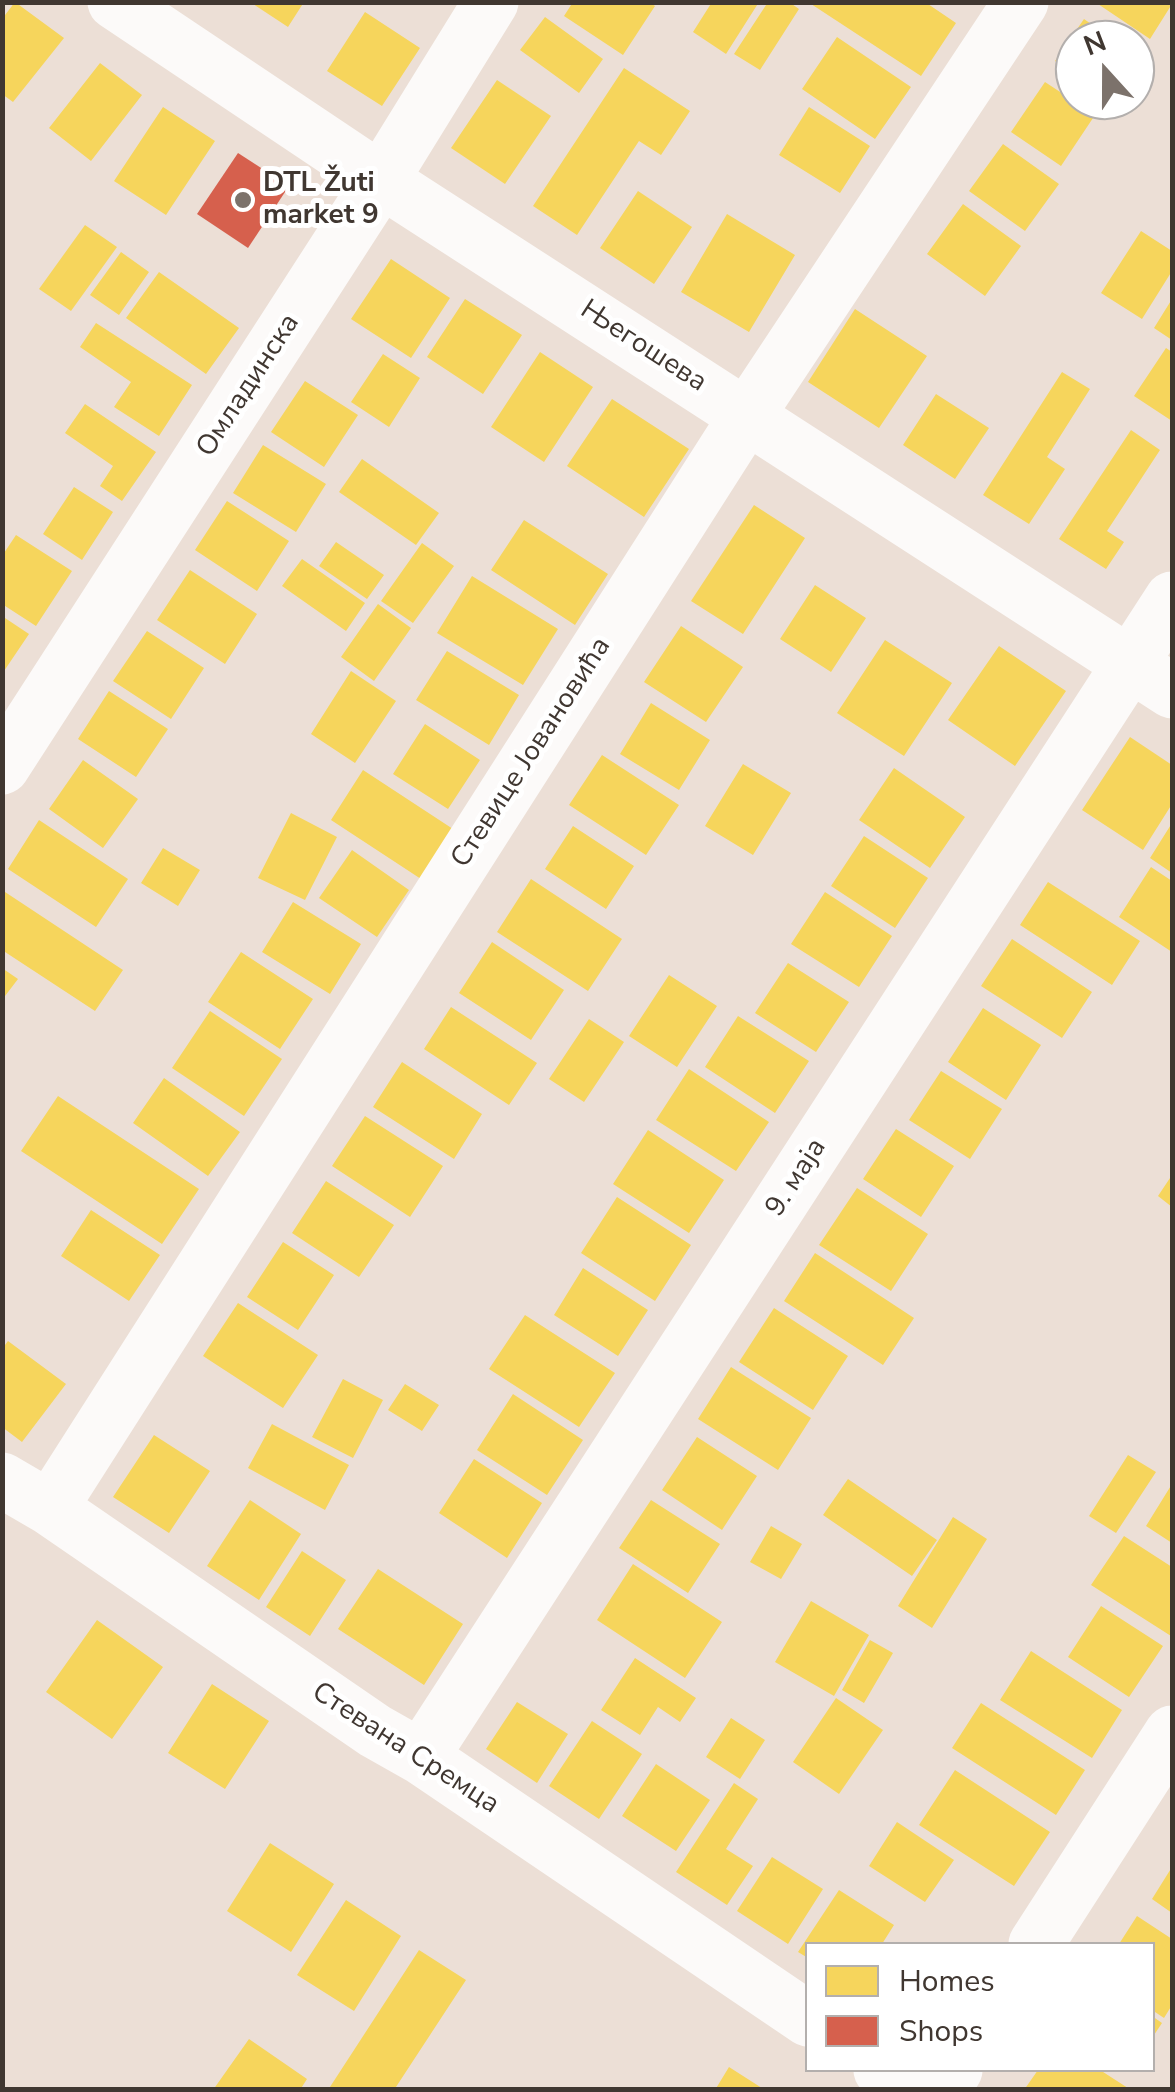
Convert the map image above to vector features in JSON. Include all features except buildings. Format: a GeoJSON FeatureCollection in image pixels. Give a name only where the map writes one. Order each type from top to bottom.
{"type":"FeatureCollection","features":[{"type":"Feature","properties":{"kind":"street","name":"Његошева"},"geometry":{"type":"LineString","coordinates":[[115,2],[382,180],[1152,677]]}},
{"type":"Feature","properties":{"kind":"street","name":"Омладинска"},"geometry":{"type":"LineString","coordinates":[[2,767],[382,180],[491,2]]}},
{"type":"Feature","properties":{"kind":"street","name":"Стевице Јовановића"},"geometry":{"type":"LineString","coordinates":[[50,1508],[748,414],[1021,2]]}},
{"type":"Feature","properties":{"kind":"street","name":"9. маја"},"geometry":{"type":"LineString","coordinates":[[421,1757],[1152,677],[1172,599]]}},
{"type":"Feature","properties":{"kind":"street","name":"Стевана Сремца"},"geometry":{"type":"LineString","coordinates":[[2,1480],[50,1508],[805,2017]]}},
{"type":"Feature","properties":{"kind":"street"},"geometry":{"type":"LineString","coordinates":[[1037,1942],[1172,1733]]}},
{"type":"Feature","properties":{"kind":"street"},"geometry":{"type":"LineString","coordinates":[[885,2072],[911,2090]]}},
{"type":"Feature","properties":{"kind":"place","name":"DTL Žuti market 9"},"geometry":{"type":"Point","coordinates":[243,200]}}]}
